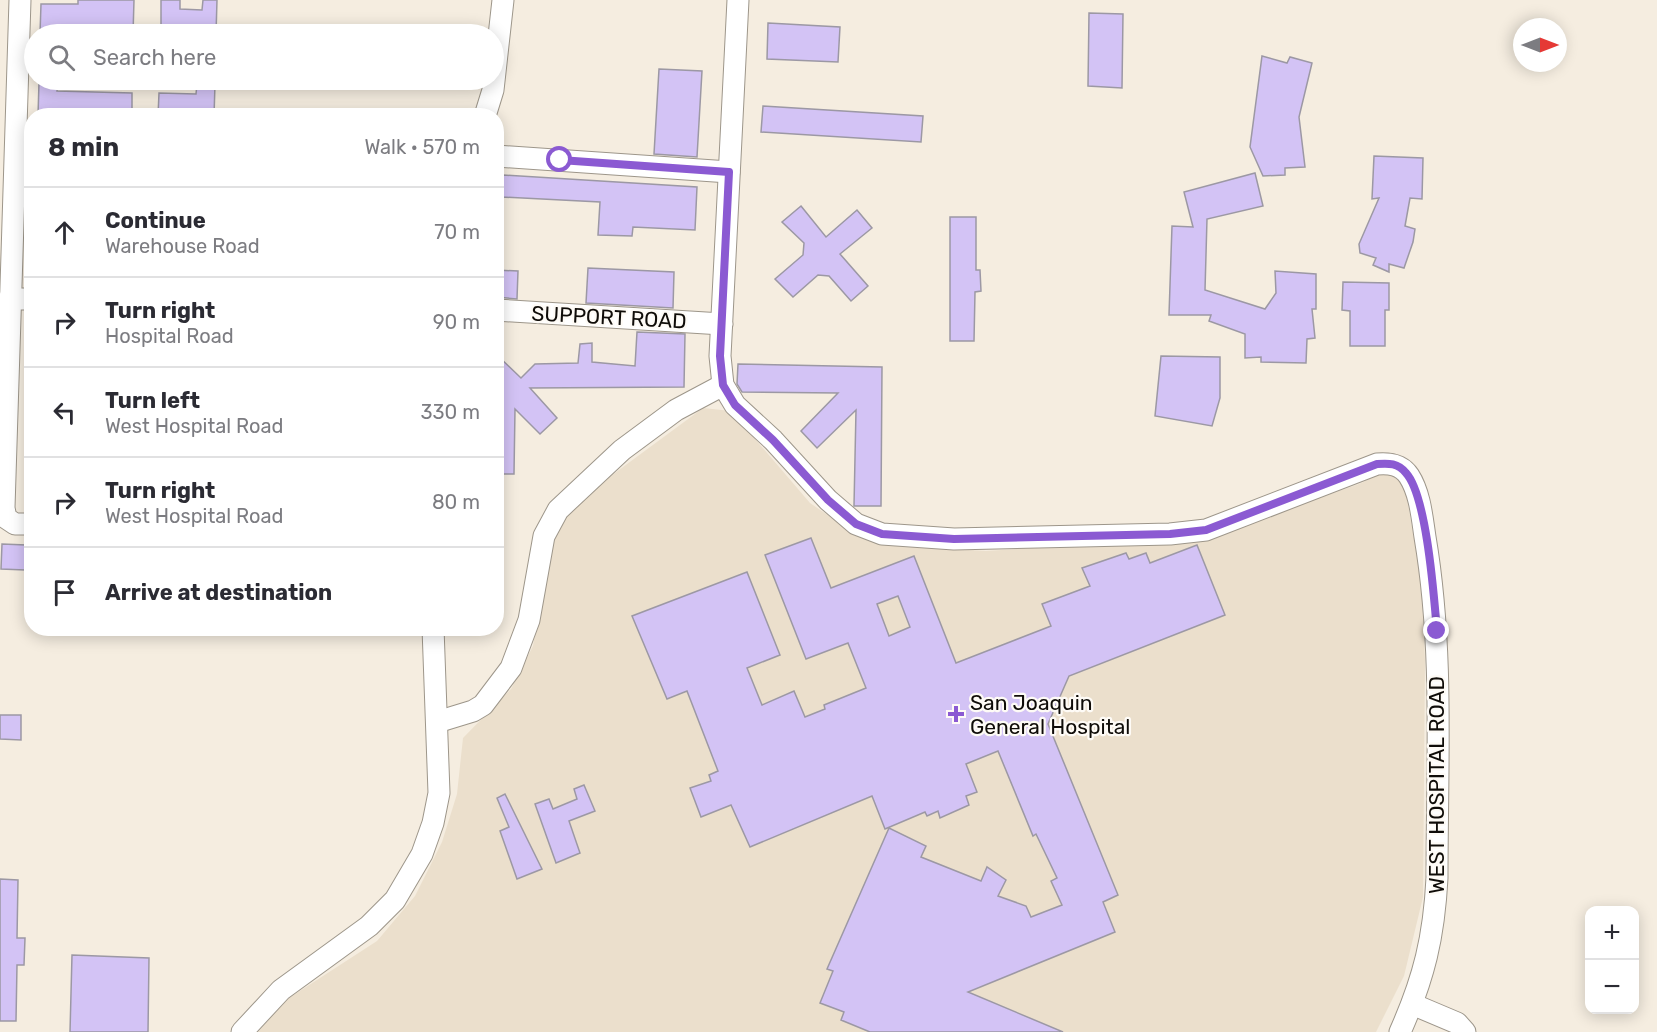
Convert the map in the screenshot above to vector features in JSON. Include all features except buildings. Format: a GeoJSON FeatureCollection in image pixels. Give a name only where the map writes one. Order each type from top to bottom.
{"type":"FeatureCollection","features":[{"type":"Feature","properties":{"kind":"street"},"geometry":{"type":"LineString","coordinates":[[20,0],[24,46]]}},
{"type":"Feature","properties":{"kind":"street"},"geometry":{"type":"LineString","coordinates":[[500,24],[502,0]]}},
{"type":"Feature","properties":{"kind":"street"},"geometry":{"type":"LineString","coordinates":[[437,722],[473,711],[483,705],[511,668],[529,620],[544,536],[558,510],[622,450],[676,410],[723,385],[720,356],[738,0]]}},
{"type":"Feature","properties":{"kind":"street"},"geometry":{"type":"LineString","coordinates":[[24,80],[6,181],[9,299],[4,508],[6,518],[15,524],[24,524]]}},
{"type":"Feature","properties":{"kind":"street"},"geometry":{"type":"LineString","coordinates":[[487,108],[493,90]]}},
{"type":"Feature","properties":{"kind":"street"},"geometry":{"type":"LineString","coordinates":[[504,157],[729,172]]}},
{"type":"Feature","properties":{"kind":"street"},"geometry":{"type":"LineString","coordinates":[[9,299],[24,299]]}},
{"type":"Feature","properties":{"kind":"street","name":"SUPPORT ROAD"},"geometry":{"type":"LineString","coordinates":[[504,310],[722,324]]}},
{"type":"Feature","properties":{"kind":"street","name":"WEST HOSPITAL ROAD"},"geometry":{"type":"LineString","coordinates":[[723,385],[735,405],[773,440],[828,500],[856,524],[882,534],[897,536],[954,539],[1179,533],[1206,530],[1377,464],[1389,463],[1408,474],[1420,507],[1432,578],[1437,631],[1435,913],[1428,960],[1400,1032]]}},
{"type":"Feature","properties":{"kind":"street"},"geometry":{"type":"LineString","coordinates":[[243,1032],[281,990],[369,926],[405,885],[422,854],[433,824],[440,793],[433,636]]}},
{"type":"Feature","properties":{"kind":"street"},"geometry":{"type":"LineString","coordinates":[[1412,1004],[1457,1023],[1466,1032]]}},
{"type":"Feature","properties":{"kind":"shaded area","name":"San Joaquin General Hospital"},"geometry":{"type":"Polygon","coordinates":[[[703,408],[731,411],[810,503],[854,533],[905,546],[986,551],[1207,537],[1359,484],[1388,470],[1405,487],[1421,578],[1425,660],[1423,897],[1404,976],[1376,1032],[258,1032],[286,1000],[377,941],[415,896],[442,842],[457,794],[463,738],[511,689],[533,646],[547,563],[560,517],[600,484],[703,408]]]}},
{"type":"Feature","properties":{"kind":"place","name":"San Joaquin General Hospital"},"geometry":{"type":"Point","coordinates":[956,714]}},
{"type":"Feature","properties":{"kind":"route"},"geometry":{"type":"LineString","coordinates":[[560,160],[729,172],[720,356],[723,385],[735,405],[773,440],[828,500],[856,524],[882,534],[954,539],[1170,534],[1206,530],[1377,464],[1389,463],[1399,466],[1408,474],[1420,507],[1432,578],[1437,631]]}}]}
